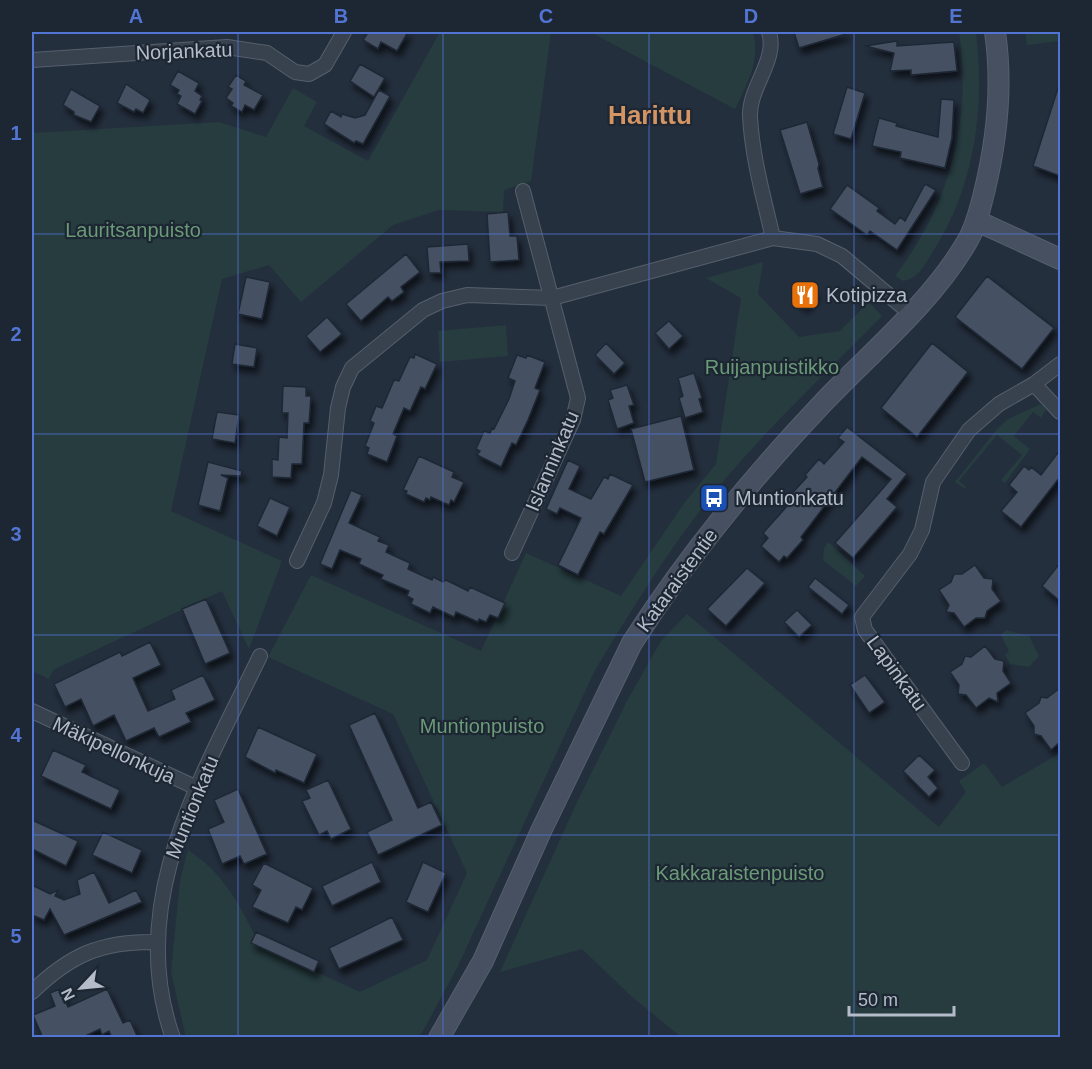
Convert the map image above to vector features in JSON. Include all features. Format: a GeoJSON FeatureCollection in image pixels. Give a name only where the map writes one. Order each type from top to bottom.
{"type":"FeatureCollection","features":[{"type":"Feature","properties":{"kind":"street","name":"Norjankatu"},"geometry":{"type":"LineString","coordinates":[[32,60],[227,46],[267,53],[295,72],[309,74],[325,65],[344,32]]}},
{"type":"Feature","properties":{"kind":"street"},"geometry":{"type":"LineString","coordinates":[[769,32],[769,56],[750,113],[757,164],[773,238]]}},
{"type":"Feature","properties":{"kind":"street","name":"Kataraistentie"},"geometry":{"type":"LineString","coordinates":[[439,1038],[483,961],[541,831],[632,643],[650,615],[705,538],[778,451],[910,314],[942,277],[968,240],[977,220],[994,152],[1000,92],[995,32]]}},
{"type":"Feature","properties":{"kind":"street","name":"Islanninkatu"},"geometry":{"type":"LineString","coordinates":[[512,554],[577,408],[576,384],[523,191]]}},
{"type":"Feature","properties":{"kind":"street"},"geometry":{"type":"LineString","coordinates":[[977,220],[1060,259]]}},
{"type":"Feature","properties":{"kind":"street"},"geometry":{"type":"LineString","coordinates":[[297,561],[324,503],[331,475],[338,408],[343,387],[352,368],[423,310],[442,301],[467,295],[552,298],[773,238],[817,244],[842,256],[910,314]]}},
{"type":"Feature","properties":{"kind":"street","name":"Lapinkatu"},"geometry":{"type":"LineString","coordinates":[[962,763],[865,630],[862,616],[910,554],[921,530],[933,482],[950,456],[982,418],[999,404],[1035,384],[1060,364]]}},
{"type":"Feature","properties":{"kind":"street"},"geometry":{"type":"LineString","coordinates":[[1035,384],[1060,412]]}},
{"type":"Feature","properties":{"kind":"street","name":"Muntionkatu"},"geometry":{"type":"LineString","coordinates":[[173,1038],[159,985],[156,942],[169,862],[178,832],[197,788],[260,656]]}},
{"type":"Feature","properties":{"kind":"street","name":"Mäkipellonkuja"},"geometry":{"type":"LineString","coordinates":[[32,711],[197,788]]}},
{"type":"Feature","properties":{"kind":"street"},"geometry":{"type":"LineString","coordinates":[[32,992],[51,973],[78,955],[99,948],[156,942]]}},
{"type":"Feature","properties":{"kind":"green space","name":"Lauritsanpuisto"},"geometry":{"type":"Polygon","coordinates":[[[440,32],[551,32],[531,181],[504,190],[503,212],[439,210],[393,225],[301,302],[269,265],[222,279],[171,511],[282,561],[249,649],[222,591],[53,670],[49,679],[32,671],[32,133],[219,122],[266,137],[293,88],[317,102],[304,126],[368,161],[440,32]]]}},
{"type":"Feature","properties":{"kind":"green space"},"geometry":{"type":"Polygon","coordinates":[[[590,32],[753,32],[755,52],[752,72],[735,109],[590,32]]]}},
{"type":"Feature","properties":{"kind":"green space"},"geometry":{"type":"Polygon","coordinates":[[[959,32],[976,32],[978,61],[977,118],[967,174],[947,228],[920,271],[913,278],[903,281],[895,276],[930,220],[943,191],[959,129],[962,65],[959,32]]]}},
{"type":"Feature","properties":{"kind":"green space"},"geometry":{"type":"Polygon","coordinates":[[[1025,32],[1060,32],[1060,41],[1027,45],[1025,32]]]}},
{"type":"Feature","properties":{"kind":"green space","name":"Muntionpuisto"},"geometry":{"type":"Polygon","coordinates":[[[763,262],[758,294],[799,337],[840,331],[869,302],[882,316],[733,470],[695,517],[642,593],[594,672],[458,966],[423,1031],[417,1037],[186,1038],[171,972],[180,880],[188,850],[201,859],[231,892],[260,946],[360,992],[427,960],[467,873],[393,714],[268,657],[311,575],[481,651],[526,553],[621,596],[685,502],[716,464],[741,298],[706,278],[763,262]]]}},
{"type":"Feature","properties":{"kind":"green space"},"geometry":{"type":"Polygon","coordinates":[[[506,325],[508,356],[440,362],[438,331],[506,325]]]}},
{"type":"Feature","properties":{"kind":"green space"},"geometry":{"type":"Polygon","coordinates":[[[1041,404],[1046,409],[1041,418],[1033,412],[1014,436],[1030,449],[1005,483],[1001,480],[1022,455],[997,435],[959,481],[966,487],[965,489],[955,482],[997,429],[1008,419],[1041,404]]]}},
{"type":"Feature","properties":{"kind":"green space"},"geometry":{"type":"Polygon","coordinates":[[[828,542],[865,576],[856,586],[823,560],[824,548],[828,542]]]}},
{"type":"Feature","properties":{"kind":"green space","name":"Kakkaraistenpuisto"},"geometry":{"type":"Polygon","coordinates":[[[687,614],[939,827],[966,792],[959,781],[984,763],[1002,787],[1060,753],[1060,1037],[681,1037],[631,996],[582,949],[500,972],[577,802],[628,699],[661,641],[687,614]]]}},
{"type":"Feature","properties":{"kind":"green space"},"geometry":{"type":"Polygon","coordinates":[[[1006,630],[1029,636],[1039,656],[1029,667],[1010,664],[1005,655],[1009,651],[1001,635],[1006,630]]]}},
{"type":"Feature","properties":{"kind":"building"},"geometry":{"type":"Polygon","coordinates":[[[363,32],[408,32],[397,51],[381,42],[378,49],[363,40],[367,34],[363,32]]]}},
{"type":"Feature","properties":{"kind":"building"},"geometry":{"type":"Polygon","coordinates":[[[794,32],[845,32],[846,34],[799,48],[794,32]]]}},
{"type":"Feature","properties":{"kind":"building"},"geometry":{"type":"Polygon","coordinates":[[[897,41],[897,46],[954,42],[957,71],[911,75],[911,70],[890,71],[894,53],[865,46],[897,41]]]}},
{"type":"Feature","properties":{"kind":"building"},"geometry":{"type":"Polygon","coordinates":[[[360,64],[385,78],[374,97],[350,81],[360,64]]]}},
{"type":"Feature","properties":{"kind":"building"},"geometry":{"type":"Polygon","coordinates":[[[178,71],[199,83],[195,91],[202,96],[200,100],[202,101],[195,114],[177,104],[181,96],[177,94],[179,90],[170,85],[178,71]]]}},
{"type":"Feature","properties":{"kind":"building"},"geometry":{"type":"Polygon","coordinates":[[[236,75],[246,81],[244,85],[263,95],[254,110],[245,105],[242,112],[231,106],[233,103],[226,98],[232,89],[228,87],[236,75]]]}},
{"type":"Feature","properties":{"kind":"building"},"geometry":{"type":"Polygon","coordinates":[[[126,84],[150,100],[143,113],[136,109],[134,112],[117,103],[126,84]]]}},
{"type":"Feature","properties":{"kind":"building"},"geometry":{"type":"Polygon","coordinates":[[[1060,85],[1060,176],[1033,166],[1060,85]]]}},
{"type":"Feature","properties":{"kind":"building"},"geometry":{"type":"Polygon","coordinates":[[[847,87],[865,93],[851,139],[833,134],[847,87]]]}},
{"type":"Feature","properties":{"kind":"building"},"geometry":{"type":"Polygon","coordinates":[[[71,89],[100,106],[91,122],[74,115],[74,112],[63,105],[71,89]]]}},
{"type":"Feature","properties":{"kind":"building"},"geometry":{"type":"Polygon","coordinates":[[[379,90],[390,96],[363,144],[356,141],[354,143],[324,124],[331,111],[341,117],[342,114],[355,118],[365,115],[379,90]]]}},
{"type":"Feature","properties":{"kind":"building"},"geometry":{"type":"Polygon","coordinates":[[[941,99],[954,100],[952,138],[945,168],[900,158],[901,152],[872,146],[879,118],[897,123],[896,126],[938,137],[941,99]]]}},
{"type":"Feature","properties":{"kind":"building"},"geometry":{"type":"Polygon","coordinates":[[[807,122],[823,187],[800,194],[780,130],[807,122]]]}},
{"type":"Feature","properties":{"kind":"building"},"geometry":{"type":"Polygon","coordinates":[[[925,184],[936,190],[897,250],[870,231],[867,235],[830,209],[847,185],[879,208],[877,211],[895,224],[900,217],[905,221],[925,184]]]}},
{"type":"Feature","properties":{"kind":"building"},"geometry":{"type":"Polygon","coordinates":[[[508,212],[510,236],[517,236],[519,260],[490,262],[487,214],[508,212]]]}},
{"type":"Feature","properties":{"kind":"building"},"geometry":{"type":"Polygon","coordinates":[[[468,244],[469,261],[440,262],[441,273],[429,273],[427,247],[468,244]]]}},
{"type":"Feature","properties":{"kind":"building"},"geometry":{"type":"Polygon","coordinates":[[[406,254],[420,272],[401,287],[404,292],[392,301],[388,297],[361,321],[346,304],[406,254]]]}},
{"type":"Feature","properties":{"kind":"building"},"geometry":{"type":"Polygon","coordinates":[[[987,276],[1054,328],[1022,369],[955,317],[987,276]]]}},
{"type":"Feature","properties":{"kind":"building"},"geometry":{"type":"Polygon","coordinates":[[[246,277],[270,282],[262,319],[238,314],[246,277]]]}},
{"type":"Feature","properties":{"kind":"building"},"geometry":{"type":"Polygon","coordinates":[[[804,283],[816,292],[805,307],[793,298],[804,283]]]}},
{"type":"Feature","properties":{"kind":"building"},"geometry":{"type":"Polygon","coordinates":[[[327,317],[342,334],[320,352],[306,336],[327,317]]]}},
{"type":"Feature","properties":{"kind":"building"},"geometry":{"type":"Polygon","coordinates":[[[669,321],[683,336],[669,349],[655,333],[669,321]]]}},
{"type":"Feature","properties":{"kind":"building"},"geometry":{"type":"Polygon","coordinates":[[[606,343],[625,363],[614,374],[595,355],[606,343]]]}},
{"type":"Feature","properties":{"kind":"building"},"geometry":{"type":"Polygon","coordinates":[[[932,343],[968,372],[917,437],[881,408],[932,343]]]}},
{"type":"Feature","properties":{"kind":"building"},"geometry":{"type":"Polygon","coordinates":[[[235,344],[257,348],[254,367],[232,364],[235,344]]]}},
{"type":"Feature","properties":{"kind":"building"},"geometry":{"type":"Polygon","coordinates":[[[415,354],[437,364],[425,389],[421,387],[410,411],[404,408],[393,434],[397,436],[387,462],[367,454],[369,448],[365,446],[374,423],[370,421],[376,406],[382,408],[394,380],[399,381],[410,357],[414,358],[415,354]]]}},
{"type":"Feature","properties":{"kind":"building"},"geometry":{"type":"Polygon","coordinates":[[[517,355],[526,358],[527,355],[545,362],[535,388],[540,390],[528,420],[516,445],[512,443],[501,467],[477,455],[480,451],[476,449],[484,431],[490,433],[492,428],[494,429],[509,399],[515,381],[508,378],[517,355]]]}},
{"type":"Feature","properties":{"kind":"building"},"geometry":{"type":"Polygon","coordinates":[[[694,373],[702,398],[699,399],[703,412],[685,418],[679,398],[683,396],[678,378],[694,373]]]}},
{"type":"Feature","properties":{"kind":"building"},"geometry":{"type":"Polygon","coordinates":[[[627,385],[634,405],[629,406],[634,423],[617,429],[608,400],[613,398],[610,390],[627,385]]]}},
{"type":"Feature","properties":{"kind":"building"},"geometry":{"type":"Polygon","coordinates":[[[283,386],[306,387],[306,396],[311,396],[309,423],[304,423],[302,464],[292,464],[291,478],[272,477],[272,459],[278,460],[279,437],[287,438],[288,413],[282,413],[283,386]]]}},
{"type":"Feature","properties":{"kind":"building"},"geometry":{"type":"Polygon","coordinates":[[[217,412],[239,415],[235,443],[212,439],[217,412]]]}},
{"type":"Feature","properties":{"kind":"building"},"geometry":{"type":"Polygon","coordinates":[[[681,416],[694,470],[645,482],[631,429],[681,416]]]}},
{"type":"Feature","properties":{"kind":"building"},"geometry":{"type":"Polygon","coordinates":[[[847,427],[907,474],[887,499],[897,507],[853,558],[835,543],[891,479],[862,457],[801,537],[803,540],[787,558],[784,556],[779,562],[761,546],[768,538],[763,533],[788,505],[784,502],[807,477],[805,475],[819,459],[824,464],[844,442],[838,438],[847,427]]]}},
{"type":"Feature","properties":{"kind":"building"},"geometry":{"type":"Polygon","coordinates":[[[1060,450],[1060,477],[1021,527],[1001,511],[1017,492],[1009,485],[1024,466],[1029,470],[1031,467],[1041,475],[1060,450]]]}},
{"type":"Feature","properties":{"kind":"building"},"geometry":{"type":"Polygon","coordinates":[[[419,456],[454,472],[452,477],[464,482],[454,502],[451,500],[449,505],[431,497],[430,500],[426,498],[424,502],[406,494],[407,491],[403,490],[419,456]]]}},
{"type":"Feature","properties":{"kind":"building"},"geometry":{"type":"Polygon","coordinates":[[[568,460],[580,466],[569,489],[591,499],[604,477],[608,479],[610,474],[633,485],[604,534],[600,532],[578,575],[558,565],[581,518],[560,508],[557,514],[546,509],[568,460]]]}},
{"type":"Feature","properties":{"kind":"building"},"geometry":{"type":"Polygon","coordinates":[[[208,462],[242,471],[241,476],[221,475],[228,478],[220,511],[198,505],[208,462]]]}},
{"type":"Feature","properties":{"kind":"building"},"geometry":{"type":"Polygon","coordinates":[[[351,490],[362,495],[349,523],[380,537],[378,541],[389,545],[386,552],[410,563],[408,569],[432,580],[433,577],[443,582],[446,580],[468,591],[470,587],[505,603],[498,618],[490,615],[486,622],[479,619],[478,622],[456,612],[454,617],[433,607],[430,613],[411,604],[413,599],[407,596],[409,591],[381,579],[383,575],[359,564],[361,559],[340,550],[332,569],[320,564],[351,490]]]}},
{"type":"Feature","properties":{"kind":"building"},"geometry":{"type":"Polygon","coordinates":[[[270,498],[290,507],[277,536],[257,526],[270,498]]]}},
{"type":"Feature","properties":{"kind":"building"},"geometry":{"type":"Polygon","coordinates":[[[1060,563],[1060,601],[1042,586],[1060,563]]]}},
{"type":"Feature","properties":{"kind":"building"},"geometry":{"type":"Polygon","coordinates":[[[975,565],[984,578],[993,579],[992,589],[1001,601],[987,611],[985,618],[976,618],[964,627],[954,613],[946,612],[949,605],[939,590],[951,582],[954,574],[962,574],[975,565]]]}},
{"type":"Feature","properties":{"kind":"building"},"geometry":{"type":"Polygon","coordinates":[[[747,568],[765,583],[726,626],[707,609],[747,568]]]}},
{"type":"Feature","properties":{"kind":"building"},"geometry":{"type":"Polygon","coordinates":[[[815,578],[849,605],[842,614],[808,587],[815,578]]]}},
{"type":"Feature","properties":{"kind":"building"},"geometry":{"type":"Polygon","coordinates":[[[206,599],[230,653],[205,664],[182,609],[206,599]]]}},
{"type":"Feature","properties":{"kind":"building"},"geometry":{"type":"Polygon","coordinates":[[[797,610],[812,625],[799,637],[784,622],[797,610]]]}},
{"type":"Feature","properties":{"kind":"building"},"geometry":{"type":"Polygon","coordinates":[[[150,642],[161,665],[133,678],[148,711],[175,699],[171,690],[203,675],[215,700],[186,713],[191,722],[159,737],[154,728],[126,741],[114,715],[93,726],[81,699],[65,707],[54,684],[120,652],[122,656],[150,642]]]}},
{"type":"Feature","properties":{"kind":"building"},"geometry":{"type":"Polygon","coordinates":[[[985,646],[995,659],[1004,661],[1003,671],[1011,683],[997,693],[998,702],[989,698],[976,708],[966,695],[958,694],[959,685],[950,672],[962,664],[965,656],[971,657],[985,646]]]}},
{"type":"Feature","properties":{"kind":"building"},"geometry":{"type":"Polygon","coordinates":[[[865,675],[885,702],[869,713],[850,685],[865,675]]]}},
{"type":"Feature","properties":{"kind":"building"},"geometry":{"type":"Polygon","coordinates":[[[1060,688],[1060,742],[1051,750],[1041,736],[1034,734],[1034,726],[1025,713],[1039,703],[1041,697],[1047,698],[1060,688]]]}},
{"type":"Feature","properties":{"kind":"building"},"geometry":{"type":"Polygon","coordinates":[[[375,713],[418,808],[431,802],[442,825],[378,855],[367,832],[392,820],[349,725],[375,713]]]}},
{"type":"Feature","properties":{"kind":"building"},"geometry":{"type":"Polygon","coordinates":[[[258,727],[317,754],[304,783],[276,770],[275,773],[245,757],[258,727]]]}},
{"type":"Feature","properties":{"kind":"building"},"geometry":{"type":"Polygon","coordinates":[[[53,750],[86,765],[82,772],[120,790],[111,809],[41,776],[53,750]]]}},
{"type":"Feature","properties":{"kind":"building"},"geometry":{"type":"Polygon","coordinates":[[[919,755],[935,770],[928,777],[938,788],[929,797],[903,771],[919,755]]]}},
{"type":"Feature","properties":{"kind":"building"},"geometry":{"type":"Polygon","coordinates":[[[328,780],[351,829],[331,839],[327,831],[319,835],[302,801],[310,798],[306,790],[328,780]]]}},
{"type":"Feature","properties":{"kind":"building"},"geometry":{"type":"Polygon","coordinates":[[[238,789],[267,854],[244,864],[240,856],[222,864],[208,829],[224,822],[214,800],[238,789]]]}},
{"type":"Feature","properties":{"kind":"building"},"geometry":{"type":"Polygon","coordinates":[[[32,820],[78,841],[66,866],[32,849],[32,820]]]}},
{"type":"Feature","properties":{"kind":"building"},"geometry":{"type":"Polygon","coordinates":[[[103,832],[142,850],[132,873],[92,855],[103,832]]]}},
{"type":"Feature","properties":{"kind":"building"},"geometry":{"type":"Polygon","coordinates":[[[372,862],[381,882],[332,906],[322,886],[372,862]]]}},
{"type":"Feature","properties":{"kind":"building"},"geometry":{"type":"Polygon","coordinates":[[[423,862],[446,873],[428,912],[406,902],[423,862]]]}},
{"type":"Feature","properties":{"kind":"building"},"geometry":{"type":"Polygon","coordinates":[[[264,863],[313,888],[302,910],[296,907],[288,923],[252,907],[261,890],[252,885],[264,863]]]}},
{"type":"Feature","properties":{"kind":"building"},"geometry":{"type":"Polygon","coordinates":[[[94,872],[109,903],[136,890],[142,902],[64,935],[50,909],[44,920],[32,915],[32,885],[50,894],[58,890],[55,896],[64,900],[80,894],[77,880],[94,872]]]}},
{"type":"Feature","properties":{"kind":"building"},"geometry":{"type":"Polygon","coordinates":[[[392,917],[403,940],[339,969],[329,948],[392,917]]]}},
{"type":"Feature","properties":{"kind":"building"},"geometry":{"type":"Polygon","coordinates":[[[256,932],[319,961],[314,972],[251,943],[256,932]]]}},
{"type":"Feature","properties":{"kind":"building"},"geometry":{"type":"Polygon","coordinates":[[[60,989],[68,1007],[107,989],[123,1023],[130,1020],[138,1038],[112,1038],[109,1031],[102,1035],[100,1029],[81,1038],[43,1038],[33,1015],[55,1006],[50,993],[60,989]]]}},
{"type":"Feature","properties":{"kind":"place","name":"Kotipizza"},"geometry":{"type":"Point","coordinates":[805,295]}},
{"type":"Feature","properties":{"kind":"place","name":"Muntionkatu"},"geometry":{"type":"Point","coordinates":[714,498]}},
{"type":"Feature","properties":{"kind":"district","name":"Harittu"},"geometry":{"type":"Point","coordinates":[650,115]}},
{"type":"Feature","properties":{"kind":"park label","name":"Ruijanpuistikko"},"geometry":{"type":"Point","coordinates":[772,367]}}]}
